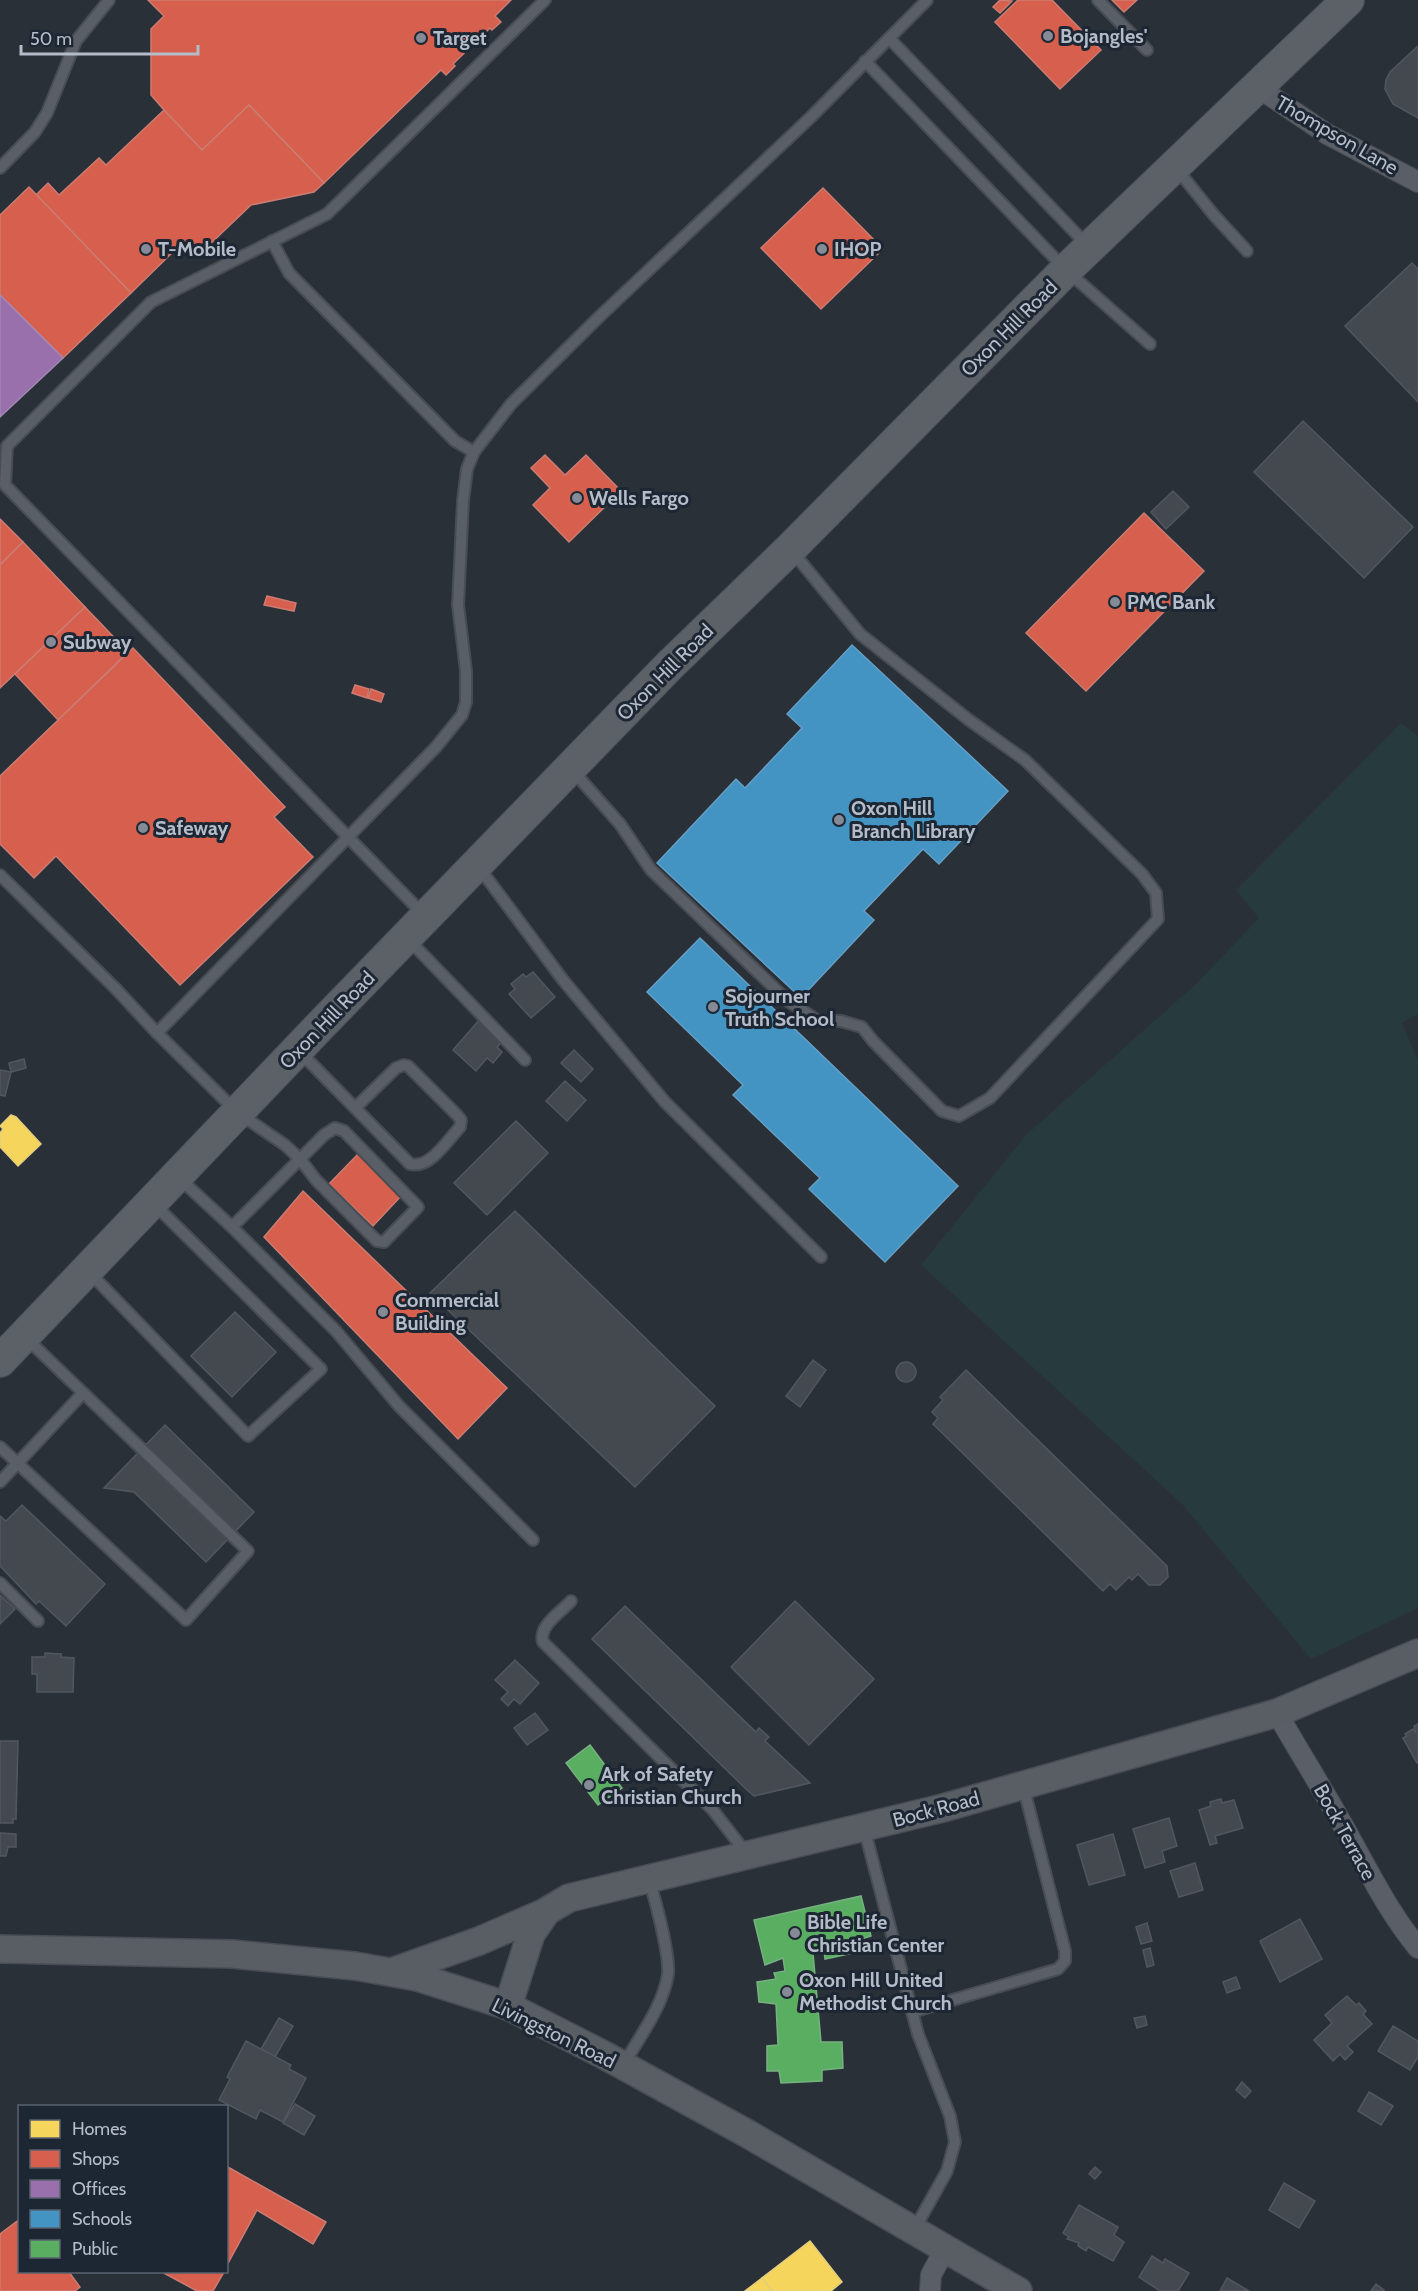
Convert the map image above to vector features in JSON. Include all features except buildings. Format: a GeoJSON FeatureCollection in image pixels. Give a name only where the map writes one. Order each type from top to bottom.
{"type":"FeatureCollection","features":[{"type":"Feature","properties":{"kind":"main road","name":"Oxon Hill Road"},"geometry":{"type":"LineString","coordinates":[[0,1361],[237,1112],[669,666],[790,549],[1066,270],[1348,0]]}},
{"type":"Feature","properties":{"kind":"main road","name":"Bock Road"},"geometry":{"type":"LineString","coordinates":[[508,2006],[531,1934],[547,1911],[569,1898],[864,1828],[1277,1713],[1418,1653]]}},
{"type":"Feature","properties":{"kind":"main road"},"geometry":{"type":"LineString","coordinates":[[391,1973],[479,1941],[547,1911]]}},
{"type":"Feature","properties":{"kind":"main road","name":"Livingston Road"},"geometry":{"type":"LineString","coordinates":[[0,1949],[232,1954],[355,1966],[417,1977],[508,2006],[748,2134],[1018,2291]]}},
{"type":"Feature","properties":{"kind":"street","name":"Thompson Lane"},"geometry":{"type":"LineString","coordinates":[[1256,86],[1327,134],[1418,182]]}},
{"type":"Feature","properties":{"kind":"street","name":"Bock Terrace"},"geometry":{"type":"LineString","coordinates":[[1277,1713],[1381,1895],[1399,1925],[1418,1948]]}},
{"type":"Feature","properties":{"kind":"street"},"geometry":{"type":"LineString","coordinates":[[930,2291],[931,2276],[945,2249]]}},
{"type":"Feature","properties":{"kind":"lane"},"geometry":{"type":"LineString","coordinates":[[0,168],[41,123],[76,41],[109,0]]}},
{"type":"Feature","properties":{"kind":"lane"},"geometry":{"type":"LineString","coordinates":[[525,1060],[417,928],[348,836],[5,485],[7,446],[151,302],[327,214],[545,0]]}},
{"type":"Feature","properties":{"kind":"lane"},"geometry":{"type":"LineString","coordinates":[[157,1033],[436,747],[462,715],[466,702],[466,671],[458,605],[463,501],[467,469],[474,452],[511,404],[576,339],[811,117],[927,0]]}},
{"type":"Feature","properties":{"kind":"lane"},"geometry":{"type":"LineString","coordinates":[[1098,0],[1147,50]]}},
{"type":"Feature","properties":{"kind":"lane"},"geometry":{"type":"LineString","coordinates":[[889,38],[1089,248]]}},
{"type":"Feature","properties":{"kind":"lane"},"geometry":{"type":"LineString","coordinates":[[865,61],[1066,270],[1150,344]]}},
{"type":"Feature","properties":{"kind":"lane"},"geometry":{"type":"LineString","coordinates":[[1175,166],[1213,214],[1247,251]]}},
{"type":"Feature","properties":{"kind":"lane"},"geometry":{"type":"LineString","coordinates":[[272,241],[289,273],[455,441],[474,452]]}},
{"type":"Feature","properties":{"kind":"lane"},"geometry":{"type":"LineString","coordinates":[[571,768],[620,824],[651,870],[788,1000],[817,1020],[841,1021],[862,1027],[942,1111],[959,1116],[990,1098],[1158,919],[1156,893],[1142,874],[1025,760],[969,720],[860,634],[790,549]]}},
{"type":"Feature","properties":{"kind":"lane"},"geometry":{"type":"LineString","coordinates":[[477,866],[563,980],[665,1102],[821,1257]]}},
{"type":"Feature","properties":{"kind":"lane"},"geometry":{"type":"LineString","coordinates":[[0,875],[237,1112],[285,1145],[300,1159],[316,1180],[377,1241],[384,1242],[418,1207],[344,1131],[335,1128],[324,1135],[300,1159],[232,1227]]}},
{"type":"Feature","properties":{"kind":"lane"},"geometry":{"type":"LineString","coordinates":[[298,1049],[355,1108],[410,1164],[418,1166],[427,1162],[460,1127],[461,1120],[457,1115],[408,1066],[404,1065],[396,1068],[355,1108]]}},
{"type":"Feature","properties":{"kind":"lane"},"geometry":{"type":"LineString","coordinates":[[177,1176],[232,1227],[336,1332],[399,1406],[533,1540]]}},
{"type":"Feature","properties":{"kind":"lane"},"geometry":{"type":"LineString","coordinates":[[86,1270],[248,1436],[321,1369],[152,1202]]}},
{"type":"Feature","properties":{"kind":"lane"},"geometry":{"type":"LineString","coordinates":[[0,1447],[186,1620],[248,1551],[24,1336]]}},
{"type":"Feature","properties":{"kind":"lane"},"geometry":{"type":"LineString","coordinates":[[0,1482],[83,1393]]}},
{"type":"Feature","properties":{"kind":"lane"},"geometry":{"type":"LineString","coordinates":[[0,1583],[38,1621]]}},
{"type":"Feature","properties":{"kind":"lane"},"geometry":{"type":"LineString","coordinates":[[571,1601],[543,1629],[541,1636],[543,1642],[712,1809],[747,1855]]}},
{"type":"Feature","properties":{"kind":"lane"},"geometry":{"type":"LineString","coordinates":[[912,2012],[1058,1969],[1065,1961],[1023,1785]]}},
{"type":"Feature","properties":{"kind":"lane"},"geometry":{"type":"LineString","coordinates":[[864,1828],[918,2034],[950,2116],[955,2142],[947,2171],[914,2231]]}},
{"type":"Feature","properties":{"kind":"lane"},"geometry":{"type":"LineString","coordinates":[[623,2066],[661,2000],[668,1972],[664,1942],[649,1878]]}},
{"type":"Feature","properties":{"kind":"green space"},"geometry":{"type":"Polygon","coordinates":[[[1401,723],[1418,736],[1418,1014],[1402,1023],[1418,1060],[1418,1608],[1311,1659],[1182,1504],[921,1265],[1026,1135],[1197,983],[1259,918],[1236,890],[1401,723]]]}},
{"type":"Feature","properties":{"kind":"place","name":"Bojangles'"},"geometry":{"type":"Point","coordinates":[1048,36]}},
{"type":"Feature","properties":{"kind":"place","name":"Target"},"geometry":{"type":"Point","coordinates":[421,38]}},
{"type":"Feature","properties":{"kind":"place","name":"T-Mobile"},"geometry":{"type":"Point","coordinates":[146,249]}},
{"type":"Feature","properties":{"kind":"place","name":"IHOP"},"geometry":{"type":"Point","coordinates":[822,249]}},
{"type":"Feature","properties":{"kind":"place","name":"Wells Fargo"},"geometry":{"type":"Point","coordinates":[577,498]}},
{"type":"Feature","properties":{"kind":"place","name":"PMC Bank"},"geometry":{"type":"Point","coordinates":[1115,602]}},
{"type":"Feature","properties":{"kind":"place","name":"Subway"},"geometry":{"type":"Point","coordinates":[51,642]}},
{"type":"Feature","properties":{"kind":"place","name":"Oxon Hill Branch Library"},"geometry":{"type":"Point","coordinates":[839,820]}},
{"type":"Feature","properties":{"kind":"place","name":"Safeway"},"geometry":{"type":"Point","coordinates":[143,828]}},
{"type":"Feature","properties":{"kind":"place","name":"Sojourner Truth School"},"geometry":{"type":"Point","coordinates":[713,1007]}},
{"type":"Feature","properties":{"kind":"place","name":"Commercial Building"},"geometry":{"type":"Point","coordinates":[383,1312]}},
{"type":"Feature","properties":{"kind":"place","name":"Ark of Safety Christian Church"},"geometry":{"type":"Point","coordinates":[589,1785]}},
{"type":"Feature","properties":{"kind":"place","name":"Bible Life Christian Center"},"geometry":{"type":"Point","coordinates":[795,1933]}},
{"type":"Feature","properties":{"kind":"place","name":"Oxon Hill United Methodist Church"},"geometry":{"type":"Point","coordinates":[787,1992]}}]}
